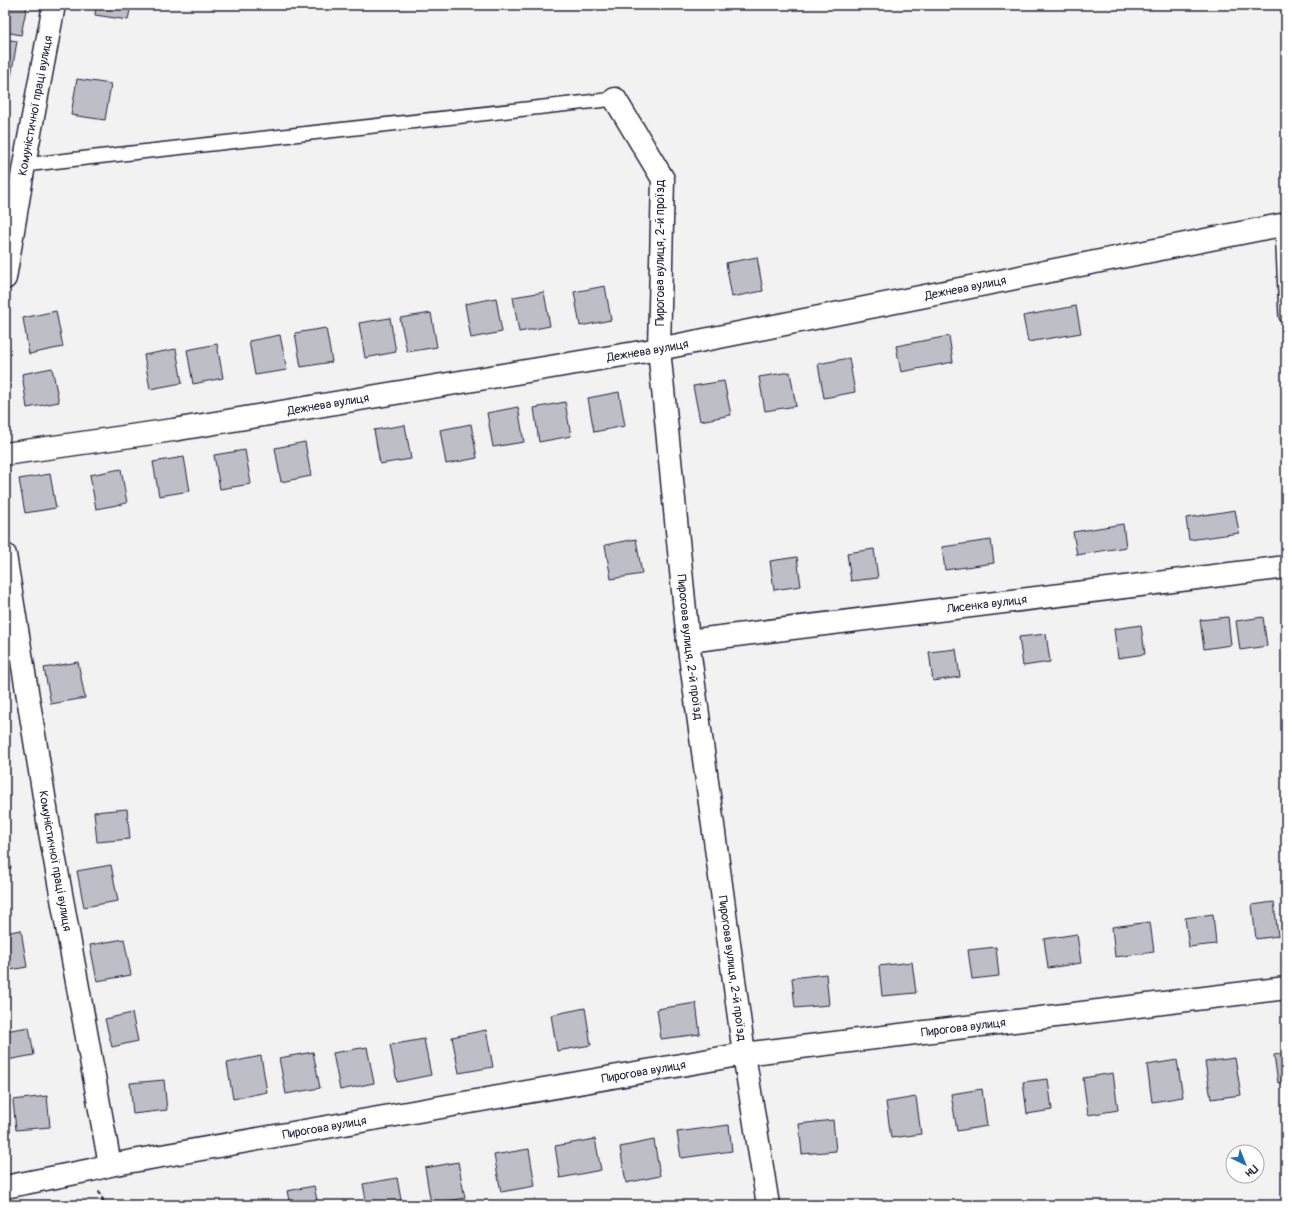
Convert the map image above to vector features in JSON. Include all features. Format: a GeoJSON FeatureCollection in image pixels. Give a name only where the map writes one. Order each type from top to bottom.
{"type":"FeatureCollection","features":[{"type":"Feature","properties":{"kind":"street","name":"Комуністичної праці вулиця"},"geometry":{"type":"LineString","coordinates":[[5,278],[24,164],[54,5]]}},
{"type":"Feature","properties":{"kind":"street","name":"Пирогова вулиця, 2-й проїзд"},"geometry":{"type":"LineString","coordinates":[[615,100],[663,179],[659,349],[688,641],[744,1054],[768,1205]]}},
{"type":"Feature","properties":{"kind":"street","name":"Дежнева вулиця"},"geometry":{"type":"LineString","coordinates":[[5,454],[173,430],[659,349],[1284,225]]}},
{"type":"Feature","properties":{"kind":"street","name":"Комуністичної праці вулиця"},"geometry":{"type":"LineString","coordinates":[[5,555],[49,827],[110,1165]]}},
{"type":"Feature","properties":{"kind":"street","name":"Лисенка вулиця"},"geometry":{"type":"LineString","coordinates":[[688,641],[1286,567]]}},
{"type":"Feature","properties":{"kind":"street","name":"Пирогова вулиця"},"geometry":{"type":"LineString","coordinates":[[5,1187],[110,1165],[744,1054],[1286,988]]}},
{"type":"Feature","properties":{"kind":"lane"},"geometry":{"type":"LineString","coordinates":[[24,164],[615,100]]}},
{"type":"Feature","properties":{"kind":"lane"},"geometry":{"type":"LineString","coordinates":[[1284,225],[1286,316]]}},
{"type":"Feature","properties":{"kind":"building"},"geometry":{"type":"Polygon","coordinates":[[[5,5],[27,5],[21,35],[5,32],[5,5]]]}},
{"type":"Feature","properties":{"kind":"building"},"geometry":{"type":"Polygon","coordinates":[[[96,5],[131,5],[128,20],[95,15],[96,5]]]}},
{"type":"Feature","properties":{"kind":"building"},"geometry":{"type":"Polygon","coordinates":[[[5,39],[17,41],[11,77],[5,76],[5,39]]]}},
{"type":"Feature","properties":{"kind":"building"},"geometry":{"type":"Polygon","coordinates":[[[77,79],[111,84],[105,120],[71,115],[77,79]]]}},
{"type":"Feature","properties":{"kind":"building"},"geometry":{"type":"Polygon","coordinates":[[[757,257],[763,291],[732,297],[726,263],[757,257]]]}},
{"type":"Feature","properties":{"kind":"building"},"geometry":{"type":"Polygon","coordinates":[[[605,286],[611,320],[580,326],[574,292],[605,286]]]}},
{"type":"Feature","properties":{"kind":"building"},"geometry":{"type":"Polygon","coordinates":[[[544,292],[550,326],[519,332],[513,297],[544,292]]]}},
{"type":"Feature","properties":{"kind":"building"},"geometry":{"type":"Polygon","coordinates":[[[496,298],[502,332],[471,338],[465,304],[496,298]]]}},
{"type":"Feature","properties":{"kind":"building"},"geometry":{"type":"Polygon","coordinates":[[[1076,306],[1081,333],[1028,342],[1023,316],[1076,306]]]}},
{"type":"Feature","properties":{"kind":"building"},"geometry":{"type":"Polygon","coordinates":[[[56,311],[63,347],[29,354],[23,318],[56,311]]]}},
{"type":"Feature","properties":{"kind":"building"},"geometry":{"type":"Polygon","coordinates":[[[431,313],[437,347],[407,352],[400,318],[431,313]]]}},
{"type":"Feature","properties":{"kind":"building"},"geometry":{"type":"Polygon","coordinates":[[[390,318],[396,352],[365,358],[359,323],[390,318]]]}},
{"type":"Feature","properties":{"kind":"building"},"geometry":{"type":"Polygon","coordinates":[[[326,328],[332,362],[301,367],[295,333],[326,328]]]}},
{"type":"Feature","properties":{"kind":"building"},"geometry":{"type":"Polygon","coordinates":[[[280,335],[287,370],[255,375],[249,341],[280,335]]]}},
{"type":"Feature","properties":{"kind":"building"},"geometry":{"type":"Polygon","coordinates":[[[949,336],[953,362],[901,372],[896,346],[949,336]]]}},
{"type":"Feature","properties":{"kind":"building"},"geometry":{"type":"Polygon","coordinates":[[[217,344],[223,378],[193,384],[187,350],[217,344]]]}},
{"type":"Feature","properties":{"kind":"building"},"geometry":{"type":"Polygon","coordinates":[[[176,349],[182,383],[150,389],[144,355],[176,349]]]}},
{"type":"Feature","properties":{"kind":"building"},"geometry":{"type":"Polygon","coordinates":[[[849,358],[855,392],[824,398],[818,364],[849,358]]]}},
{"type":"Feature","properties":{"kind":"building"},"geometry":{"type":"Polygon","coordinates":[[[52,368],[59,402],[27,408],[22,374],[52,368]]]}},
{"type":"Feature","properties":{"kind":"building"},"geometry":{"type":"Polygon","coordinates":[[[790,372],[796,406],[765,411],[759,377],[790,372]]]}},
{"type":"Feature","properties":{"kind":"building"},"geometry":{"type":"Polygon","coordinates":[[[724,381],[731,415],[700,421],[693,386],[724,381]]]}},
{"type":"Feature","properties":{"kind":"building"},"geometry":{"type":"Polygon","coordinates":[[[619,392],[625,426],[594,432],[588,398],[619,392]]]}},
{"type":"Feature","properties":{"kind":"building"},"geometry":{"type":"Polygon","coordinates":[[[565,402],[571,436],[539,442],[534,408],[565,402]]]}},
{"type":"Feature","properties":{"kind":"building"},"geometry":{"type":"Polygon","coordinates":[[[518,407],[524,442],[493,447],[487,413],[518,407]]]}},
{"type":"Feature","properties":{"kind":"building"},"geometry":{"type":"Polygon","coordinates":[[[471,424],[477,458],[446,464],[440,430],[471,424]]]}},
{"type":"Feature","properties":{"kind":"building"},"geometry":{"type":"Polygon","coordinates":[[[405,425],[411,459],[380,464],[374,430],[405,425]]]}},
{"type":"Feature","properties":{"kind":"building"},"geometry":{"type":"Polygon","coordinates":[[[305,442],[311,476],[281,482],[275,448],[305,442]]]}},
{"type":"Feature","properties":{"kind":"building"},"geometry":{"type":"Polygon","coordinates":[[[245,450],[251,484],[220,489],[214,455],[245,450]]]}},
{"type":"Feature","properties":{"kind":"building"},"geometry":{"type":"Polygon","coordinates":[[[184,457],[190,491],[159,496],[153,462],[184,457]]]}},
{"type":"Feature","properties":{"kind":"building"},"geometry":{"type":"Polygon","coordinates":[[[121,469],[127,503],[96,509],[90,475],[121,469]]]}},
{"type":"Feature","properties":{"kind":"building"},"geometry":{"type":"Polygon","coordinates":[[[50,474],[56,508],[25,513],[19,479],[50,474]]]}},
{"type":"Feature","properties":{"kind":"building"},"geometry":{"type":"Polygon","coordinates":[[[1235,510],[1239,533],[1189,540],[1186,518],[1235,510]]]}},
{"type":"Feature","properties":{"kind":"building"},"geometry":{"type":"Polygon","coordinates":[[[1123,524],[1126,547],[1077,555],[1073,532],[1123,524]]]}},
{"type":"Feature","properties":{"kind":"building"},"geometry":{"type":"Polygon","coordinates":[[[636,539],[642,574],[611,579],[605,545],[636,539]]]}},
{"type":"Feature","properties":{"kind":"building"},"geometry":{"type":"Polygon","coordinates":[[[991,540],[994,563],[945,570],[942,547],[991,540]]]}},
{"type":"Feature","properties":{"kind":"building"},"geometry":{"type":"Polygon","coordinates":[[[874,549],[878,578],[851,581],[847,553],[874,549]]]}},
{"type":"Feature","properties":{"kind":"building"},"geometry":{"type":"Polygon","coordinates":[[[797,557],[801,586],[774,590],[770,561],[797,557]]]}},
{"type":"Feature","properties":{"kind":"building"},"geometry":{"type":"Polygon","coordinates":[[[1228,617],[1231,645],[1204,649],[1200,620],[1228,617]]]}},
{"type":"Feature","properties":{"kind":"building"},"geometry":{"type":"Polygon","coordinates":[[[1263,617],[1267,646],[1240,650],[1236,621],[1263,617]]]}},
{"type":"Feature","properties":{"kind":"building"},"geometry":{"type":"Polygon","coordinates":[[[1141,625],[1145,654],[1118,658],[1114,629],[1141,625]]]}},
{"type":"Feature","properties":{"kind":"building"},"geometry":{"type":"Polygon","coordinates":[[[1046,634],[1050,662],[1023,666],[1019,637],[1046,634]]]}},
{"type":"Feature","properties":{"kind":"building"},"geometry":{"type":"Polygon","coordinates":[[[956,649],[960,677],[933,681],[929,652],[956,649]]]}},
{"type":"Feature","properties":{"kind":"building"},"geometry":{"type":"Polygon","coordinates":[[[78,662],[85,698],[51,704],[44,668],[78,662]]]}},
{"type":"Feature","properties":{"kind":"building"},"geometry":{"type":"Polygon","coordinates":[[[127,809],[130,839],[97,842],[94,812],[127,809]]]}},
{"type":"Feature","properties":{"kind":"building"},"geometry":{"type":"Polygon","coordinates":[[[5,833],[11,868],[5,869],[5,833]]]}},
{"type":"Feature","properties":{"kind":"building"},"geometry":{"type":"Polygon","coordinates":[[[111,865],[118,901],[84,907],[77,871],[111,865]]]}},
{"type":"Feature","properties":{"kind":"building"},"geometry":{"type":"Polygon","coordinates":[[[1274,902],[1278,936],[1256,939],[1252,905],[1274,902]]]}},
{"type":"Feature","properties":{"kind":"building"},"geometry":{"type":"Polygon","coordinates":[[[1213,914],[1216,944],[1189,947],[1185,918],[1213,914]]]}},
{"type":"Feature","properties":{"kind":"building"},"geometry":{"type":"Polygon","coordinates":[[[1150,922],[1154,952],[1115,957],[1112,927],[1150,922]]]}},
{"type":"Feature","properties":{"kind":"building"},"geometry":{"type":"Polygon","coordinates":[[[21,930],[27,967],[5,971],[5,933],[21,930]]]}},
{"type":"Feature","properties":{"kind":"building"},"geometry":{"type":"Polygon","coordinates":[[[1077,934],[1081,963],[1048,968],[1044,939],[1077,934]]]}},
{"type":"Feature","properties":{"kind":"building"},"geometry":{"type":"Polygon","coordinates":[[[124,939],[131,975],[97,981],[90,945],[124,939]]]}},
{"type":"Feature","properties":{"kind":"building"},"geometry":{"type":"Polygon","coordinates":[[[996,947],[999,976],[972,979],[968,950],[996,947]]]}},
{"type":"Feature","properties":{"kind":"building"},"geometry":{"type":"Polygon","coordinates":[[[912,962],[916,993],[882,996],[879,966],[912,962]]]}},
{"type":"Feature","properties":{"kind":"building"},"geometry":{"type":"Polygon","coordinates":[[[826,974],[829,1005],[795,1008],[792,978],[826,974]]]}},
{"type":"Feature","properties":{"kind":"building"},"geometry":{"type":"Polygon","coordinates":[[[696,1003],[700,1034],[661,1039],[657,1009],[696,1003]]]}},
{"type":"Feature","properties":{"kind":"building"},"geometry":{"type":"Polygon","coordinates":[[[585,1008],[591,1045],[557,1051],[551,1015],[585,1008]]]}},
{"type":"Feature","properties":{"kind":"building"},"geometry":{"type":"Polygon","coordinates":[[[132,1013],[138,1041],[112,1047],[105,1019],[132,1013]]]}},
{"type":"Feature","properties":{"kind":"building"},"geometry":{"type":"Polygon","coordinates":[[[29,1027],[34,1055],[7,1060],[5,1031],[29,1027]]]}},
{"type":"Feature","properties":{"kind":"building"},"geometry":{"type":"Polygon","coordinates":[[[486,1030],[493,1067],[459,1073],[452,1037],[486,1030]]]}},
{"type":"Feature","properties":{"kind":"building"},"geometry":{"type":"Polygon","coordinates":[[[424,1039],[431,1075],[397,1082],[390,1045],[424,1039]]]}},
{"type":"Feature","properties":{"kind":"building"},"geometry":{"type":"Polygon","coordinates":[[[367,1047],[374,1083],[340,1090],[333,1053],[367,1047]]]}},
{"type":"Feature","properties":{"kind":"building"},"geometry":{"type":"Polygon","coordinates":[[[313,1052],[320,1088],[286,1094],[279,1058],[313,1052]]]}},
{"type":"Feature","properties":{"kind":"building"},"geometry":{"type":"Polygon","coordinates":[[[1286,1053],[1286,1082],[1278,1083],[1274,1055],[1286,1053]]]}},
{"type":"Feature","properties":{"kind":"building"},"geometry":{"type":"Polygon","coordinates":[[[261,1056],[267,1092],[233,1099],[227,1063],[261,1056]]]}},
{"type":"Feature","properties":{"kind":"building"},"geometry":{"type":"Polygon","coordinates":[[[1235,1058],[1241,1095],[1211,1099],[1205,1062],[1235,1058]]]}},
{"type":"Feature","properties":{"kind":"building"},"geometry":{"type":"Polygon","coordinates":[[[1177,1060],[1183,1097],[1152,1102],[1147,1065],[1177,1060]]]}},
{"type":"Feature","properties":{"kind":"building"},"geometry":{"type":"Polygon","coordinates":[[[1113,1073],[1118,1110],[1088,1115],[1083,1078],[1113,1073]]]}},
{"type":"Feature","properties":{"kind":"building"},"geometry":{"type":"Polygon","coordinates":[[[1048,1079],[1052,1110],[1027,1114],[1023,1082],[1048,1079]]]}},
{"type":"Feature","properties":{"kind":"building"},"geometry":{"type":"Polygon","coordinates":[[[164,1080],[167,1110],[133,1114],[130,1083],[164,1080]]]}},
{"type":"Feature","properties":{"kind":"building"},"geometry":{"type":"Polygon","coordinates":[[[982,1089],[987,1126],[957,1131],[951,1094],[982,1089]]]}},
{"type":"Feature","properties":{"kind":"building"},"geometry":{"type":"Polygon","coordinates":[[[47,1096],[50,1127],[16,1130],[13,1100],[47,1096]]]}},
{"type":"Feature","properties":{"kind":"building"},"geometry":{"type":"Polygon","coordinates":[[[916,1097],[921,1134],[891,1138],[886,1102],[916,1097]]]}},
{"type":"Feature","properties":{"kind":"building"},"geometry":{"type":"Polygon","coordinates":[[[833,1120],[836,1151],[802,1154],[799,1124],[833,1120]]]}},
{"type":"Feature","properties":{"kind":"building"},"geometry":{"type":"Polygon","coordinates":[[[729,1125],[732,1151],[681,1158],[677,1132],[729,1125]]]}},
{"type":"Feature","properties":{"kind":"building"},"geometry":{"type":"Polygon","coordinates":[[[595,1139],[601,1170],[560,1178],[555,1146],[595,1139]]]}},
{"type":"Feature","properties":{"kind":"building"},"geometry":{"type":"Polygon","coordinates":[[[654,1140],[660,1176],[626,1183],[620,1147],[654,1140]]]}},
{"type":"Feature","properties":{"kind":"building"},"geometry":{"type":"Polygon","coordinates":[[[529,1149],[535,1186],[501,1192],[494,1155],[529,1149]]]}},
{"type":"Feature","properties":{"kind":"building"},"geometry":{"type":"Polygon","coordinates":[[[458,1162],[465,1198],[431,1204],[425,1168],[458,1162]]]}},
{"type":"Feature","properties":{"kind":"building"},"geometry":{"type":"Polygon","coordinates":[[[397,1178],[402,1205],[367,1205],[363,1184],[397,1178]]]}},
{"type":"Feature","properties":{"kind":"building"},"geometry":{"type":"Polygon","coordinates":[[[314,1186],[318,1205],[290,1205],[287,1191],[314,1186]]]}},
{"type":"Feature","properties":{"kind":"building"},"geometry":{"type":"Polygon","coordinates":[[[259,1202],[260,1205],[240,1205],[259,1202]]]}}]}
